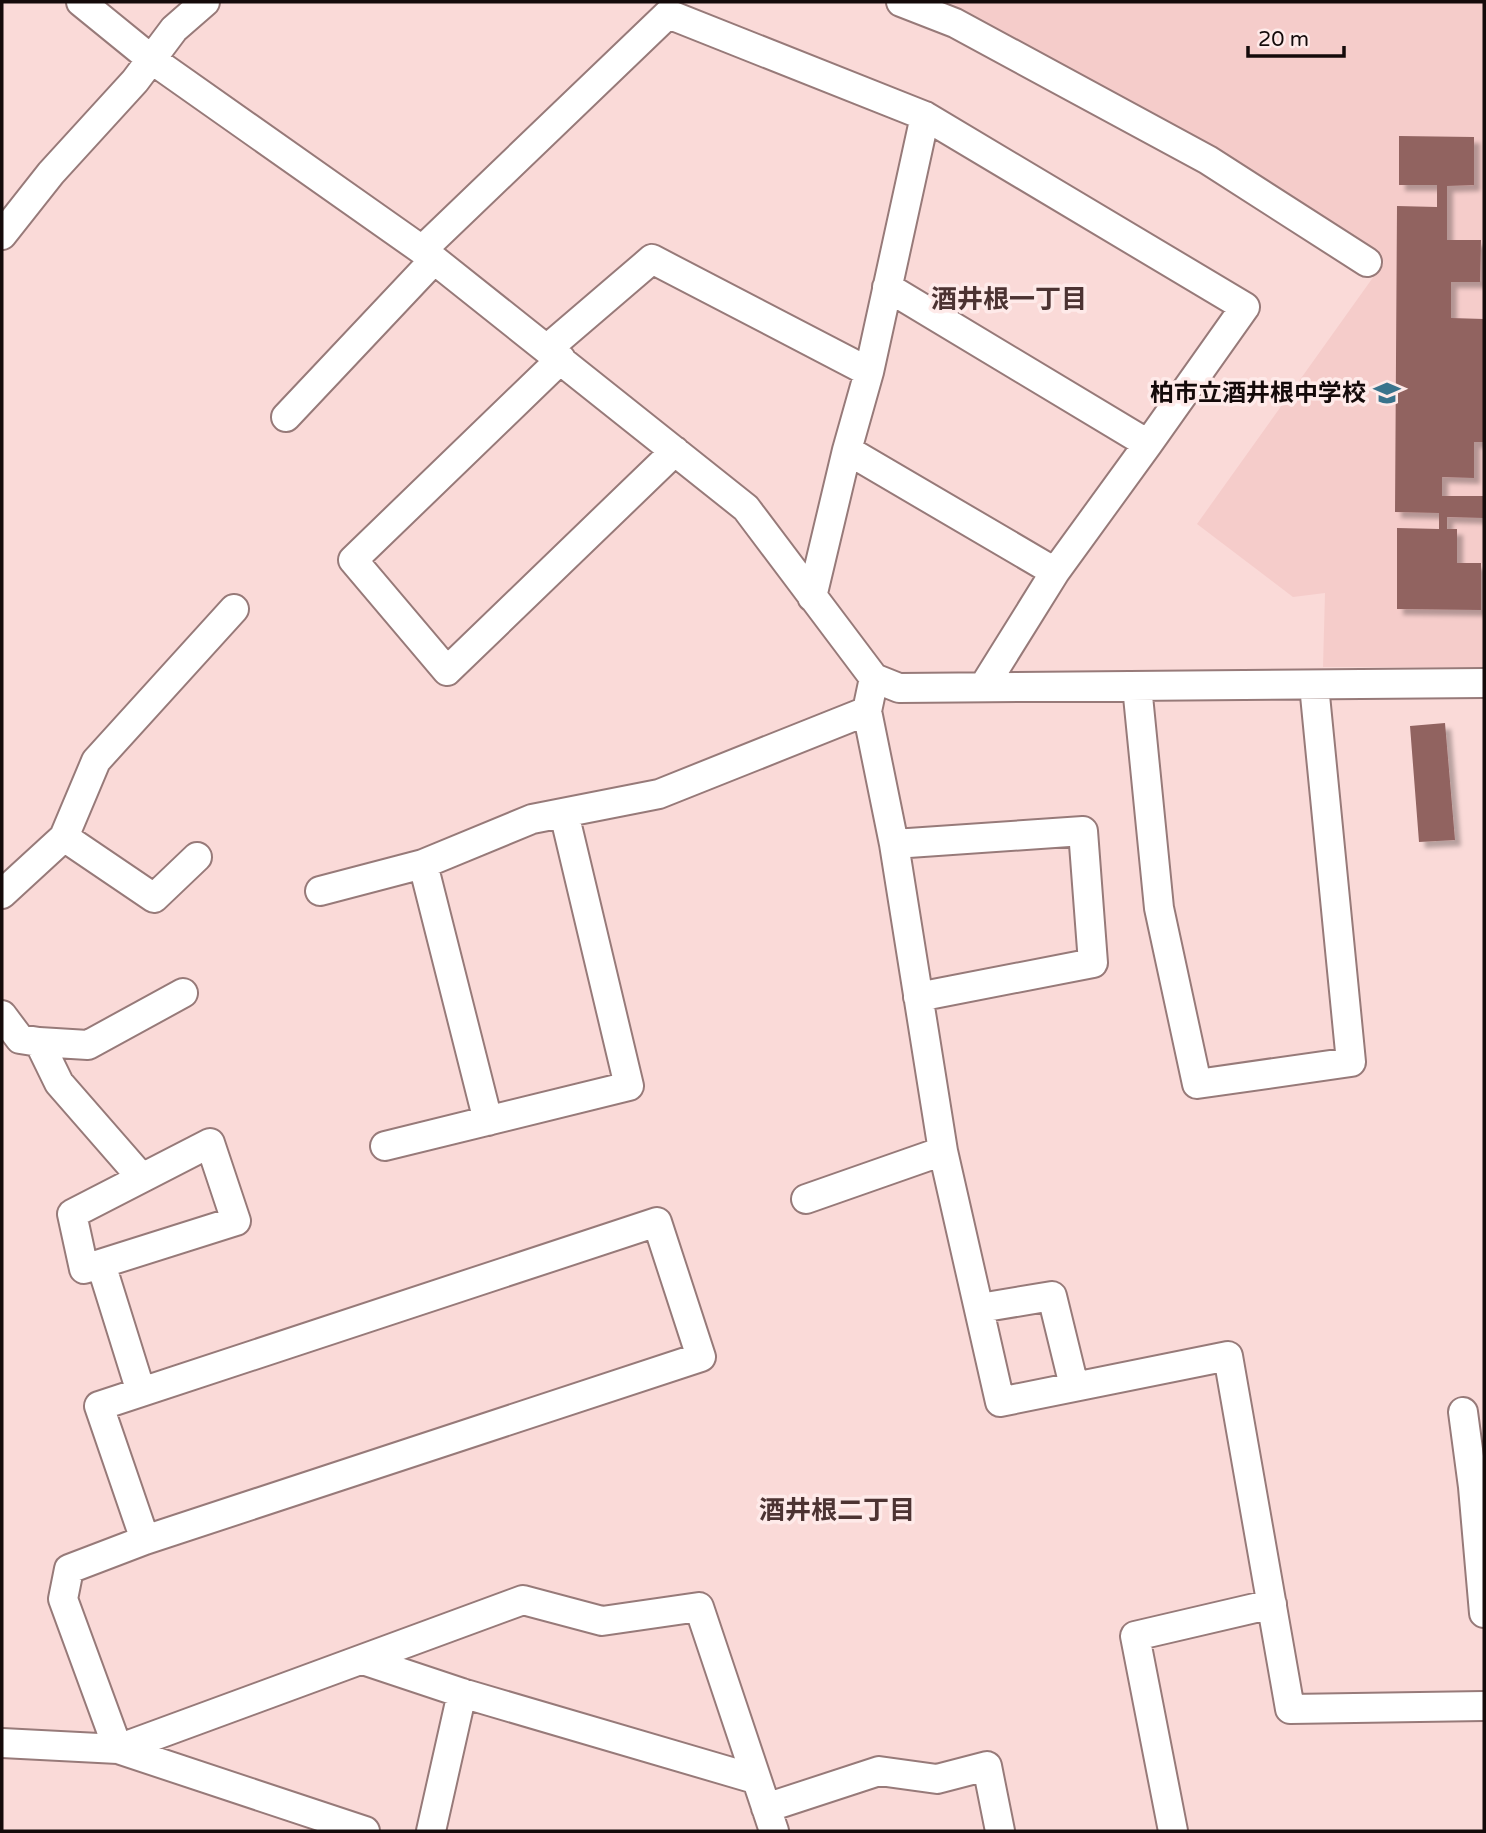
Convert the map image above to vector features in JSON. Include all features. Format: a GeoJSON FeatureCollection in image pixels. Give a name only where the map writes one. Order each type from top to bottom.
{"type":"FeatureCollection","features":[{"type":"Feature","properties":{"kind":"street"},"geometry":{"type":"LineString","coordinates":[[81,2],[151,59],[428,255],[746,508],[874,678],[899,688],[1484,683]]}},
{"type":"Feature","properties":{"kind":"street"},"geometry":{"type":"LineString","coordinates":[[2,235],[51,173],[118,101],[174,29],[205,2]]}},
{"type":"Feature","properties":{"kind":"street"},"geometry":{"type":"LineString","coordinates":[[901,2],[955,23],[1208,160],[1367,262]]}},
{"type":"Feature","properties":{"kind":"street"},"geometry":{"type":"LineString","coordinates":[[286,417],[428,255],[668,14],[925,116],[1245,307],[1055,572],[984,686]]}},
{"type":"Feature","properties":{"kind":"street"},"geometry":{"type":"LineString","coordinates":[[812,597],[847,450],[869,372],[925,116]]}},
{"type":"Feature","properties":{"kind":"street"},"geometry":{"type":"LineString","coordinates":[[675,450],[447,671],[353,560],[554,354],[652,259],[869,372]]}},
{"type":"Feature","properties":{"kind":"street"},"geometry":{"type":"LineString","coordinates":[[887,287],[1148,444]]}},
{"type":"Feature","properties":{"kind":"street"},"geometry":{"type":"LineString","coordinates":[[847,450],[1055,572]]}},
{"type":"Feature","properties":{"kind":"street"},"geometry":{"type":"LineString","coordinates":[[2,894],[64,837],[96,761],[234,609]]}},
{"type":"Feature","properties":{"kind":"street"},"geometry":{"type":"LineString","coordinates":[[874,678],[867,711],[894,844],[943,1152],[1000,1402],[1228,1356],[1290,1709],[1484,1706]]}},
{"type":"Feature","properties":{"kind":"street"},"geometry":{"type":"LineString","coordinates":[[1137,686],[1159,908],[1197,1084],[1351,1062],[1314,685]]}},
{"type":"Feature","properties":{"kind":"street"},"geometry":{"type":"LineString","coordinates":[[320,891],[423,864],[532,819],[659,794],[867,711]]}},
{"type":"Feature","properties":{"kind":"street"},"geometry":{"type":"LineString","coordinates":[[385,1146],[629,1086],[564,813]]}},
{"type":"Feature","properties":{"kind":"street"},"geometry":{"type":"LineString","coordinates":[[894,844],[1083,831],[1093,963],[918,997]]}},
{"type":"Feature","properties":{"kind":"street"},"geometry":{"type":"LineString","coordinates":[[64,837],[153,898],[197,857]]}},
{"type":"Feature","properties":{"kind":"street"},"geometry":{"type":"LineString","coordinates":[[423,864],[488,1121]]}},
{"type":"Feature","properties":{"kind":"street"},"geometry":{"type":"LineString","coordinates":[[2,1015],[20,1039],[88,1045],[183,993]]}},
{"type":"Feature","properties":{"kind":"street"},"geometry":{"type":"LineString","coordinates":[[40,1042],[59,1083],[141,1177]]}},
{"type":"Feature","properties":{"kind":"street"},"geometry":{"type":"LineString","coordinates":[[210,1143],[236,1221],[101,1264],[85,1269],[72,1214],[210,1143]]}},
{"type":"Feature","properties":{"kind":"street"},"geometry":{"type":"LineString","coordinates":[[806,1199],[943,1152]]}},
{"type":"Feature","properties":{"kind":"street"},"geometry":{"type":"LineString","coordinates":[[118,1749],[63,1599],[69,1569],[145,1540],[701,1357],[657,1222],[99,1406],[145,1540]]}},
{"type":"Feature","properties":{"kind":"street"},"geometry":{"type":"LineString","coordinates":[[101,1264],[141,1392]]}},
{"type":"Feature","properties":{"kind":"street"},"geometry":{"type":"LineString","coordinates":[[979,1308],[1052,1296],[1074,1386]]}},
{"type":"Feature","properties":{"kind":"street"},"geometry":{"type":"LineString","coordinates":[[1463,1412],[1474,1487],[1484,1613]]}},
{"type":"Feature","properties":{"kind":"street"},"geometry":{"type":"LineString","coordinates":[[118,1749],[523,1600],[602,1621],[699,1607],[770,1820],[879,1770],[937,1779],[987,1766],[1000,1831]]}},
{"type":"Feature","properties":{"kind":"street"},"geometry":{"type":"LineString","coordinates":[[1173,1831],[1135,1636],[1272,1604]]}},
{"type":"Feature","properties":{"kind":"street"},"geometry":{"type":"LineString","coordinates":[[363,1660],[462,1693],[755,1779]]}},
{"type":"Feature","properties":{"kind":"street"},"geometry":{"type":"LineString","coordinates":[[431,1831],[462,1693]]}},
{"type":"Feature","properties":{"kind":"street"},"geometry":{"type":"LineString","coordinates":[[2,1742],[118,1749],[365,1831]]}},
{"type":"Feature","properties":{"kind":"shaded area","name":"柏市立酒井根中学校"},"geometry":{"type":"Polygon","coordinates":[[[929,2],[1484,2],[1484,667],[1323,667],[1325,593],[1293,597],[1197,524],[1384,262],[1215,151],[929,2]]]}},
{"type":"Feature","properties":{"kind":"building"},"geometry":{"type":"Polygon","coordinates":[[[1399,136],[1474,137],[1474,185],[1447,186],[1447,240],[1481,240],[1480,282],[1451,282],[1451,318],[1484,319],[1484,442],[1474,442],[1474,478],[1442,477],[1442,496],[1484,496],[1484,518],[1447,517],[1447,529],[1457,529],[1457,563],[1481,563],[1481,610],[1397,609],[1397,528],[1439,529],[1439,513],[1395,512],[1397,206],[1437,207],[1437,185],[1399,185],[1399,136]]]}},
{"type":"Feature","properties":{"kind":"building"},"geometry":{"type":"Polygon","coordinates":[[[1445,723],[1455,840],[1419,842],[1410,726],[1445,723]]]}},
{"type":"Feature","properties":{"kind":"place","name":"柏市立酒井根中学校"},"geometry":{"type":"Point","coordinates":[1387,393]}},
{"type":"Feature","properties":{"kind":"district","name":"酒井根一丁目"},"geometry":{"type":"Point","coordinates":[1009,299]}},
{"type":"Feature","properties":{"kind":"district","name":"酒井根二丁目"},"geometry":{"type":"Point","coordinates":[837,1510]}}]}
